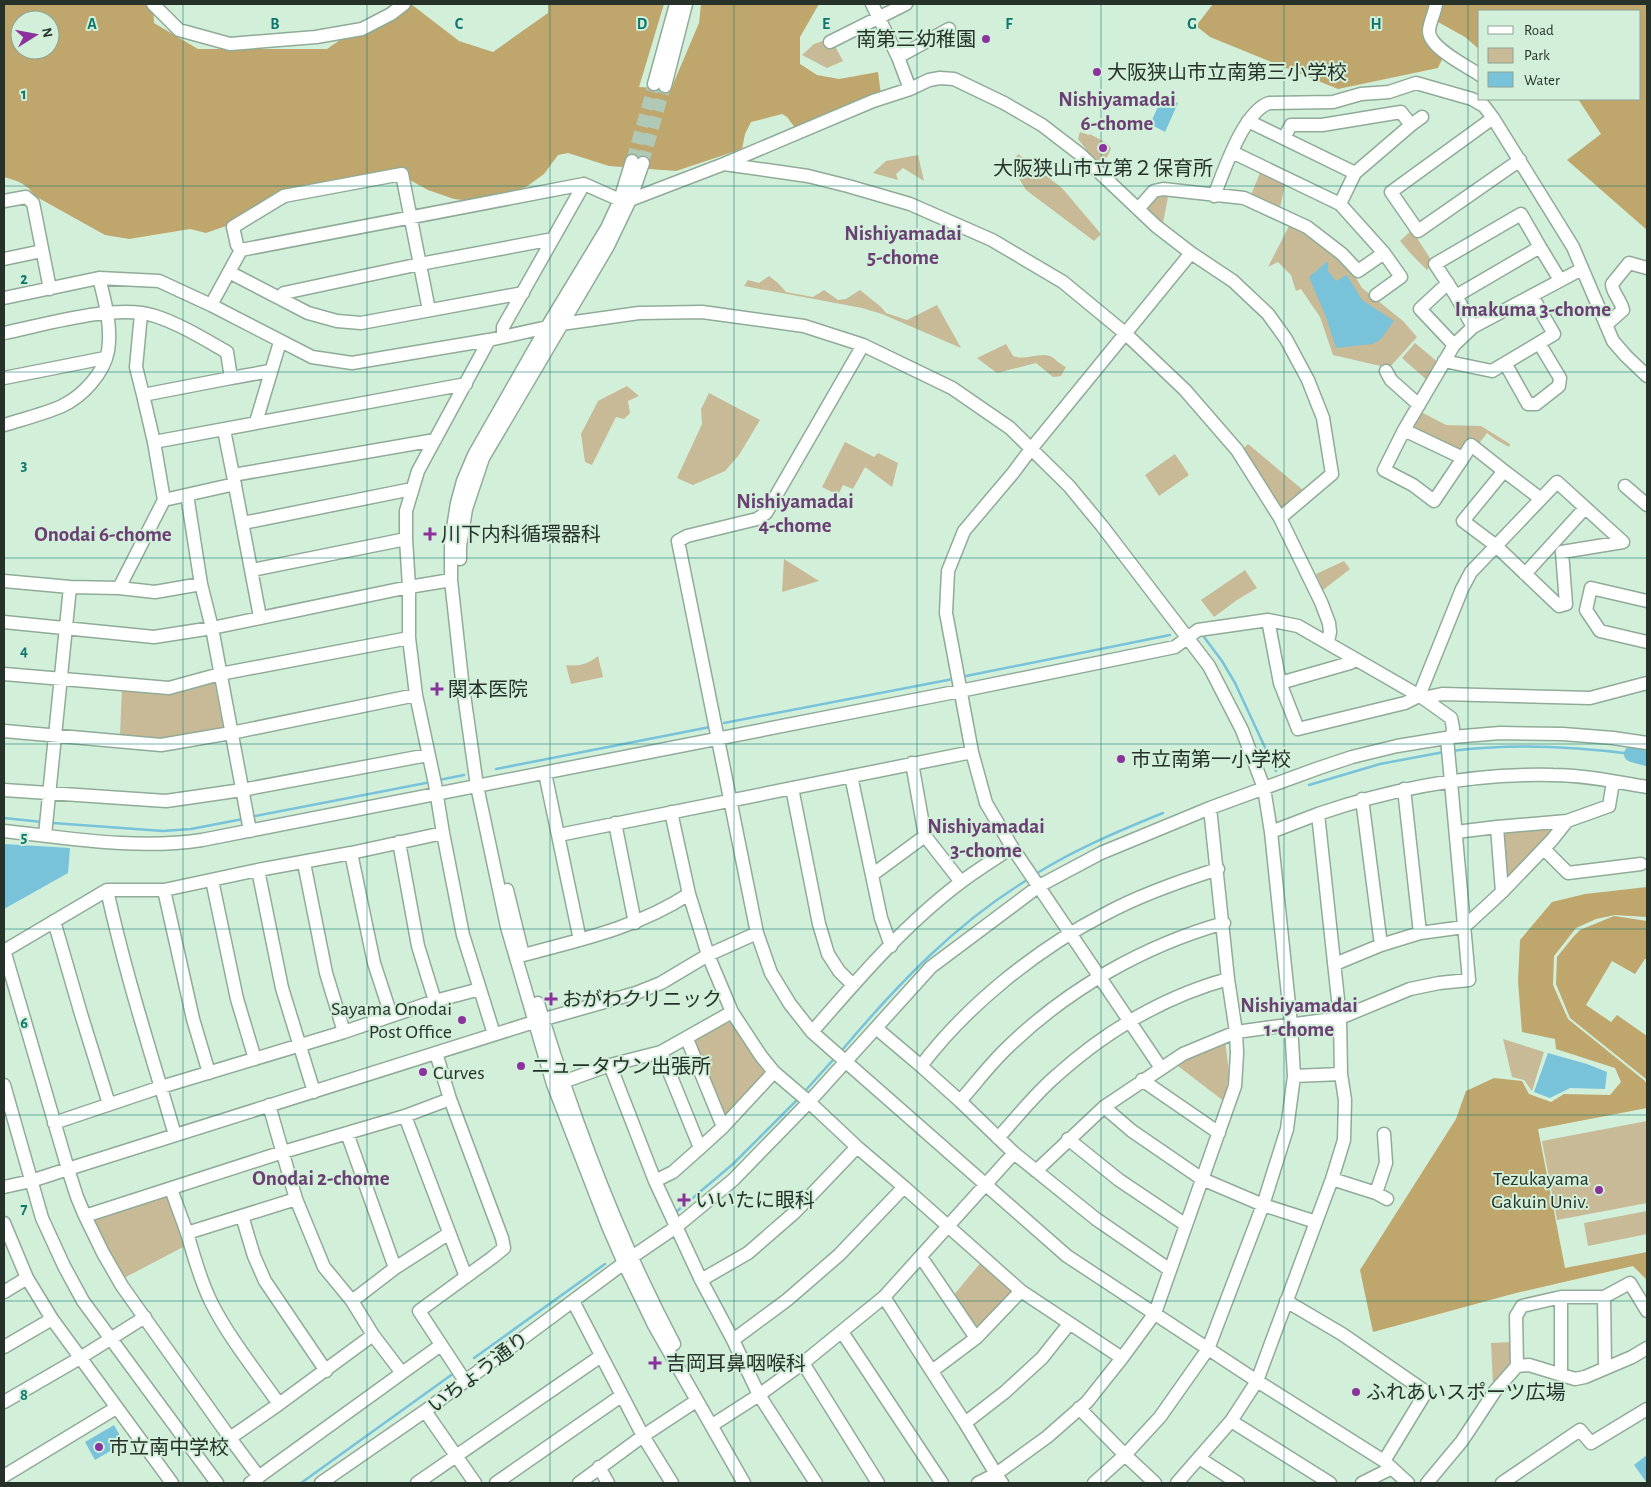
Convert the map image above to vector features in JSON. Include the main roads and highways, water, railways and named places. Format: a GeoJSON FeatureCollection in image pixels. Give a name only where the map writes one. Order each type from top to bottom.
{"type":"FeatureCollection","features":[{"type":"Feature","properties":{"kind":"water"},"geometry":{"type":"Polygon","coordinates":[[[1163,96],[1178,103],[1165,132],[1150,124],[1163,96]]]}},
{"type":"Feature","properties":{"kind":"water"},"geometry":{"type":"Polygon","coordinates":[[[1328,261],[1328,271],[1336,281],[1347,275],[1362,300],[1394,321],[1380,340],[1372,344],[1336,348],[1326,317],[1309,277],[1328,261]]]}},
{"type":"Feature","properties":{"kind":"water"},"geometry":{"type":"Polygon","coordinates":[[[4,844],[70,848],[68,873],[4,909],[4,844]]]}},
{"type":"Feature","properties":{"kind":"water"},"geometry":{"type":"Polygon","coordinates":[[[1548,1053],[1607,1072],[1605,1089],[1570,1088],[1550,1098],[1534,1092],[1548,1053]]]}},
{"type":"Feature","properties":{"kind":"water"},"geometry":{"type":"Polygon","coordinates":[[[114,1425],[124,1443],[95,1460],[85,1442],[114,1425]]]}},
{"type":"Feature","properties":{"kind":"water"},"geometry":{"type":"Polygon","coordinates":[[[1647,1455],[1647,1483],[1634,1465],[1647,1455]]]}},
{"type":"Feature","properties":{"kind":"waterway"},"geometry":{"type":"LineString","coordinates":[[966,676],[1170,635]]}},
{"type":"Feature","properties":{"kind":"waterway"},"geometry":{"type":"LineString","coordinates":[[1204,637],[1222,661],[1235,683],[1276,771]]}},
{"type":"Feature","properties":{"kind":"waterway"},"geometry":{"type":"LineString","coordinates":[[724,723],[953,679]]}},
{"type":"Feature","properties":{"kind":"waterway"},"geometry":{"type":"LineString","coordinates":[[496,769],[710,727]]}},
{"type":"Feature","properties":{"kind":"waterway"},"geometry":{"type":"LineString","coordinates":[[1451,751],[1542,746],[1632,754]]}},
{"type":"Feature","properties":{"kind":"waterway"},"geometry":{"type":"LineString","coordinates":[[1309,785],[1380,764],[1444,752]]}},
{"type":"Feature","properties":{"kind":"waterway"},"geometry":{"type":"LineString","coordinates":[[1632,754],[1647,758]]}},
{"type":"Feature","properties":{"kind":"waterway"},"geometry":{"type":"LineString","coordinates":[[439,780],[464,775]]}},
{"type":"Feature","properties":{"kind":"waterway"},"geometry":{"type":"LineString","coordinates":[[250,817],[431,782]]}},
{"type":"Feature","properties":{"kind":"waterway"},"geometry":{"type":"LineString","coordinates":[[1039,872],[1084,847],[1163,813]]}},
{"type":"Feature","properties":{"kind":"waterway"},"geometry":{"type":"LineString","coordinates":[[4,818],[42,822]]}},
{"type":"Feature","properties":{"kind":"waterway"},"geometry":{"type":"LineString","coordinates":[[53,823],[163,831],[191,829],[243,819]]}},
{"type":"Feature","properties":{"kind":"waterway"},"geometry":{"type":"LineString","coordinates":[[843,1049],[884,1002],[928,957],[975,916],[1027,880]]}},
{"type":"Feature","properties":{"kind":"waterway"},"geometry":{"type":"LineString","coordinates":[[805,1091],[832,1061]]}},
{"type":"Feature","properties":{"kind":"waterway"},"geometry":{"type":"LineString","coordinates":[[676,1212],[733,1164],[796,1101]]}},
{"type":"Feature","properties":{"kind":"waterway"},"geometry":{"type":"LineString","coordinates":[[474,1358],[605,1264]]}},
{"type":"Feature","properties":{"kind":"waterway"},"geometry":{"type":"LineString","coordinates":[[301,1483],[454,1373]]}},
{"type":"Feature","properties":{"kind":"tunnel"},"geometry":{"type":"LineString","coordinates":[[632,161],[654,84]]}},
{"type":"Feature","properties":{"kind":"tunnel"},"geometry":{"type":"LineString","coordinates":[[643,163],[665,86]]}},
{"type":"Feature","properties":{"kind":"place","name":"南第三幼稚園"},"geometry":{"type":"Point","coordinates":[986,39]}},
{"type":"Feature","properties":{"kind":"place","name":"大阪狭山市立南第三小学校"},"geometry":{"type":"Point","coordinates":[1097,72]}},
{"type":"Feature","properties":{"kind":"place","name":"大阪狭山市立第２保育所"},"geometry":{"type":"Point","coordinates":[1103,148]}},
{"type":"Feature","properties":{"kind":"place","name":"川下内科循環器科"},"geometry":{"type":"Point","coordinates":[430,534]}},
{"type":"Feature","properties":{"kind":"place","name":"関本医院"},"geometry":{"type":"Point","coordinates":[437,689]}},
{"type":"Feature","properties":{"kind":"place","name":"市立南第一小学校"},"geometry":{"type":"Point","coordinates":[1121,759]}},
{"type":"Feature","properties":{"kind":"place","name":"おがわクリニック"},"geometry":{"type":"Point","coordinates":[551,999]}},
{"type":"Feature","properties":{"kind":"place","name":"Sayama Onodai Post Office"},"geometry":{"type":"Point","coordinates":[462,1020]}},
{"type":"Feature","properties":{"kind":"place","name":"ニュータウン出張所"},"geometry":{"type":"Point","coordinates":[521,1066]}},
{"type":"Feature","properties":{"kind":"place","name":"Curves"},"geometry":{"type":"Point","coordinates":[423,1072]}},
{"type":"Feature","properties":{"kind":"place","name":"Tezukayama Gakuin Univ."},"geometry":{"type":"Point","coordinates":[1599,1190]}},
{"type":"Feature","properties":{"kind":"place","name":"いいたに眼科"},"geometry":{"type":"Point","coordinates":[684,1200]}},
{"type":"Feature","properties":{"kind":"place","name":"吉岡耳鼻咽喉科"},"geometry":{"type":"Point","coordinates":[655,1363]}},
{"type":"Feature","properties":{"kind":"place","name":"ふれあいスポーツ広場"},"geometry":{"type":"Point","coordinates":[1356,1392]}},
{"type":"Feature","properties":{"kind":"place","name":"市立南中学校"},"geometry":{"type":"Point","coordinates":[99,1447]}},
{"type":"Feature","properties":{"kind":"district","name":"Nishiyamadai 6-chome"},"geometry":{"type":"Point","coordinates":[1117,111]}},
{"type":"Feature","properties":{"kind":"district","name":"Nishiyamadai 5-chome"},"geometry":{"type":"Point","coordinates":[903,245]}},
{"type":"Feature","properties":{"kind":"district","name":"Imakuma 3-chome"},"geometry":{"type":"Point","coordinates":[1533,309]}},
{"type":"Feature","properties":{"kind":"district","name":"Nishiyamadai 4-chome"},"geometry":{"type":"Point","coordinates":[795,513]}},
{"type":"Feature","properties":{"kind":"district","name":"Onodai 6-chome"},"geometry":{"type":"Point","coordinates":[103,534]}},
{"type":"Feature","properties":{"kind":"district","name":"Nishiyamadai 3-chome"},"geometry":{"type":"Point","coordinates":[986,838]}},
{"type":"Feature","properties":{"kind":"district","name":"Nishiyamadai 1-chome"},"geometry":{"type":"Point","coordinates":[1299,1017]}},
{"type":"Feature","properties":{"kind":"district","name":"Onodai 2-chome"},"geometry":{"type":"Point","coordinates":[321,1178]}}]}
